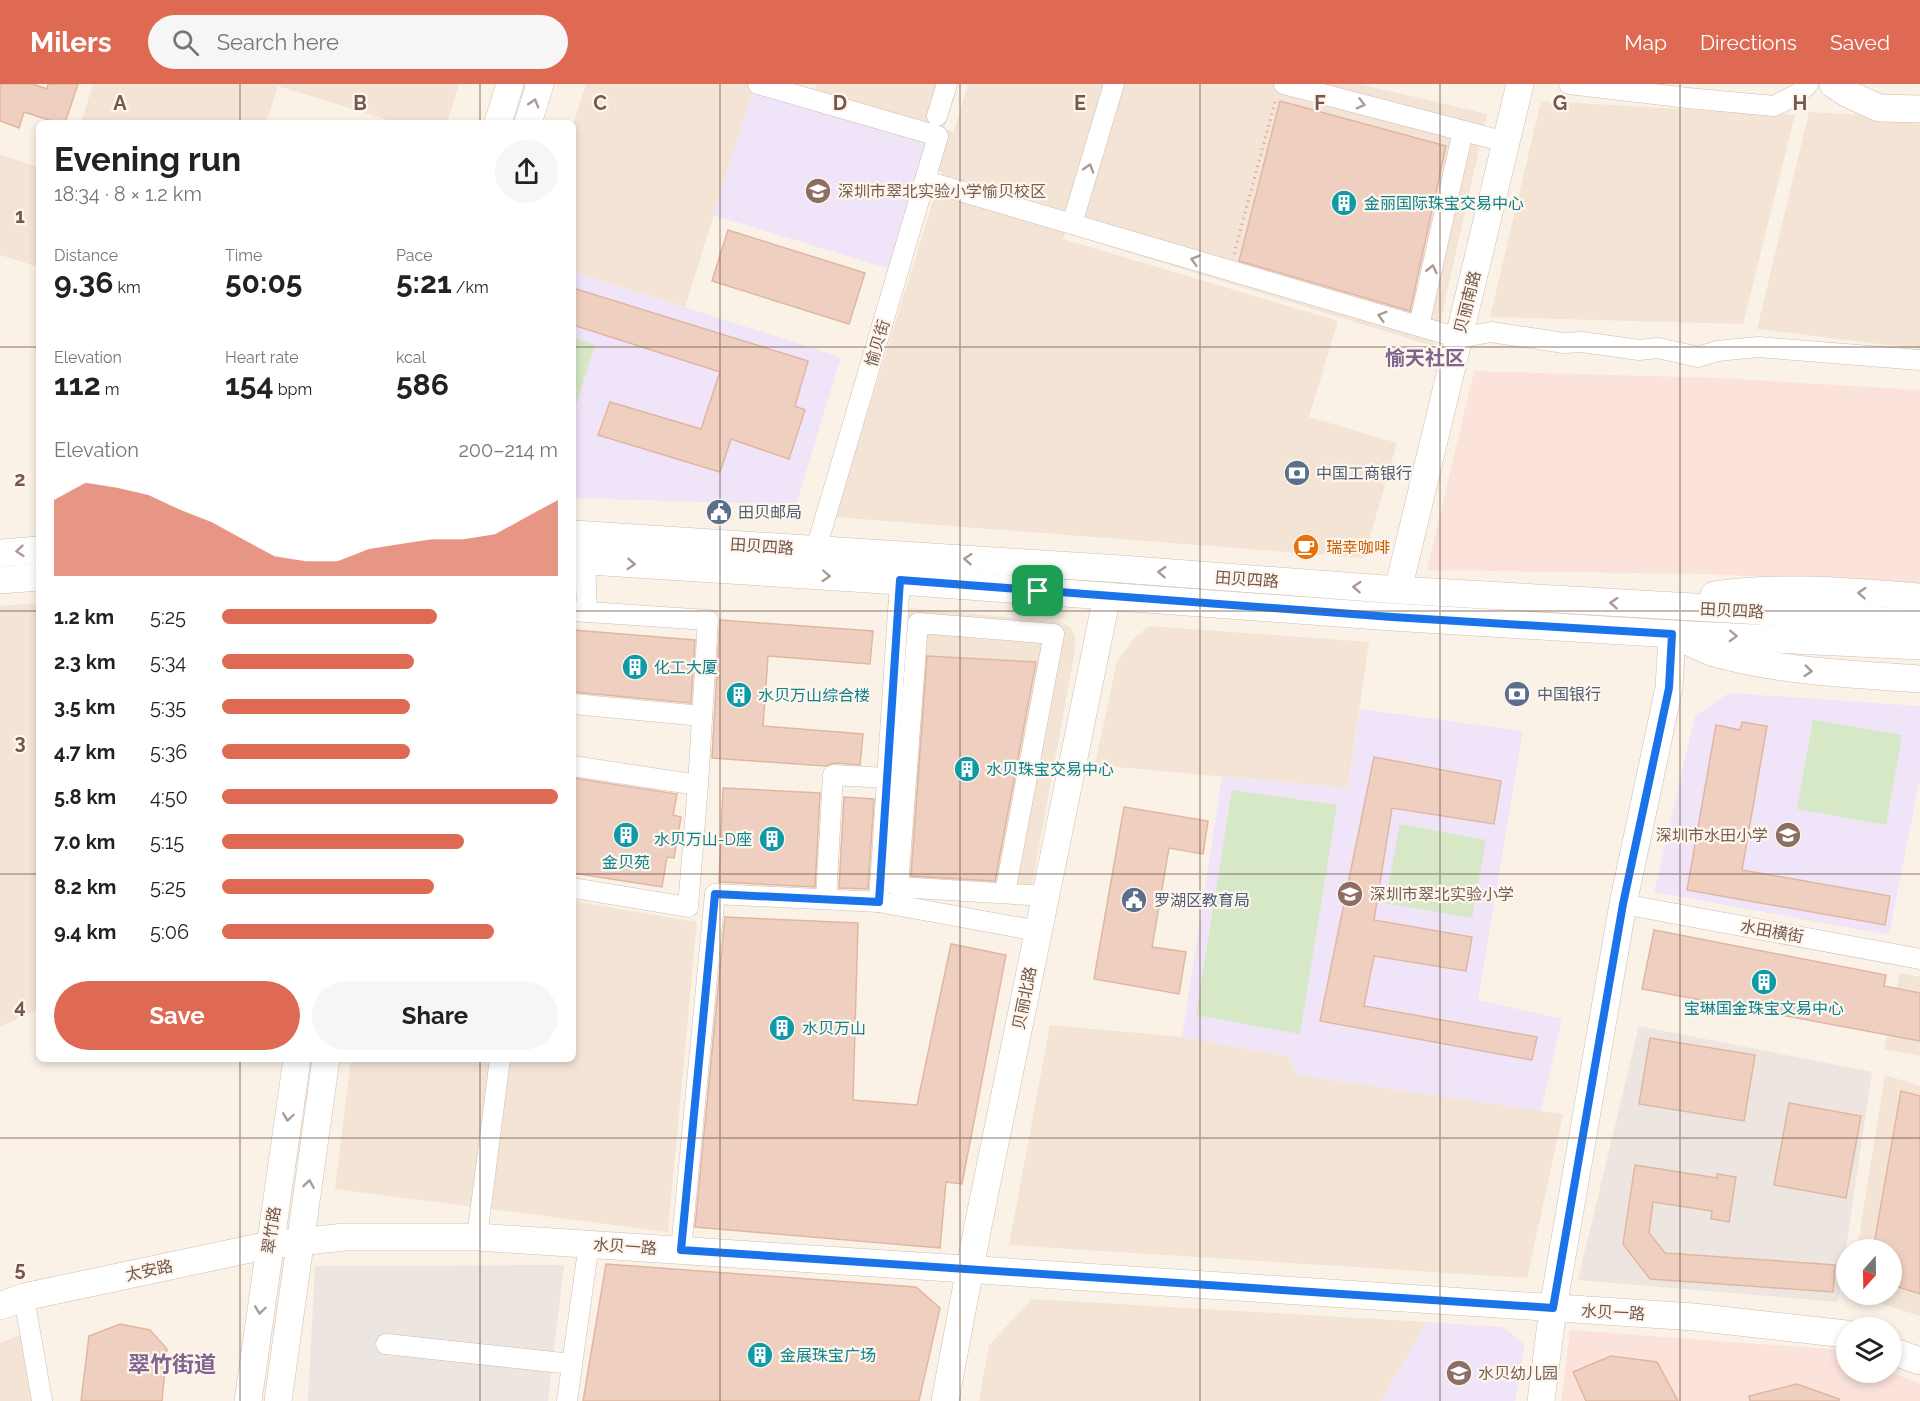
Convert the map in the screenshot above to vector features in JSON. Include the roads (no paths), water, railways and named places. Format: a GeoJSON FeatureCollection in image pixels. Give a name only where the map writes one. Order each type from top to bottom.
{"type":"FeatureCollection","features":[{"type":"Feature","properties":{"kind":"street"},"geometry":{"type":"LineString","coordinates":[[499,120],[510,84]]}},
{"type":"Feature","properties":{"kind":"street"},"geometry":{"type":"LineString","coordinates":[[529,120],[540,84]]}},
{"type":"Feature","properties":{"kind":"street","name":"愉贝街"},"geometry":{"type":"LineString","coordinates":[[758,84],[938,136],[816,549]]}},
{"type":"Feature","properties":{"kind":"street"},"geometry":{"type":"LineString","coordinates":[[937,116],[947,84]]}},
{"type":"Feature","properties":{"kind":"street"},"geometry":{"type":"LineString","coordinates":[[1072,224],[1114,84]]}},
{"type":"Feature","properties":{"kind":"street","name":"贝丽南路"},"geometry":{"type":"LineString","coordinates":[[1398,590],[1520,84]]}},
{"type":"Feature","properties":{"kind":"street"},"geometry":{"type":"LineString","coordinates":[[1569,84],[1774,106],[1798,94],[1808,84]]}},
{"type":"Feature","properties":{"kind":"street"},"geometry":{"type":"LineString","coordinates":[[1833,84],[1848,94],[1879,108],[1920,110]]}},
{"type":"Feature","properties":{"kind":"street"},"geometry":{"type":"LineString","coordinates":[[1281,89],[1506,142]]}},
{"type":"Feature","properties":{"kind":"street"},"geometry":{"type":"LineString","coordinates":[[1419,326],[1462,131]]}},
{"type":"Feature","properties":{"kind":"street"},"geometry":{"type":"LineString","coordinates":[[926,181],[1459,338],[1491,332],[1564,343],[1582,342],[1640,350],[1658,348],[1698,357],[1717,351],[1758,347],[1920,360]]}},
{"type":"Feature","properties":{"kind":"street","name":"田贝四路"},"geometry":{"type":"LineString","coordinates":[[576,534],[1398,590],[1745,610],[1920,624]]}},
{"type":"Feature","properties":{"kind":"street"},"geometry":{"type":"LineString","coordinates":[[0,553],[36,550]]}},
{"type":"Feature","properties":{"kind":"street"},"geometry":{"type":"LineString","coordinates":[[576,889],[688,908],[708,620],[580,612],[579,560]]}},
{"type":"Feature","properties":{"kind":"street","name":"田贝四路"},"geometry":{"type":"LineString","coordinates":[[579,560],[900,580],[1380,616],[1920,646]]}},
{"type":"Feature","properties":{"kind":"street"},"geometry":{"type":"LineString","coordinates":[[0,580],[36,577]]}},
{"type":"Feature","properties":{"kind":"street"},"geometry":{"type":"LineString","coordinates":[[879,902],[900,580]]}},
{"type":"Feature","properties":{"kind":"street"},"geometry":{"type":"LineString","coordinates":[[1673,607],[1716,595],[1750,591],[1829,591],[1920,597]]}},
{"type":"Feature","properties":{"kind":"street","name":"贝丽北路"},"geometry":{"type":"LineString","coordinates":[[945,1401],[1107,596]]}},
{"type":"Feature","properties":{"kind":"street"},"geometry":{"type":"LineString","coordinates":[[1005,893],[1054,634],[918,623],[898,887],[1046,896]]}},
{"type":"Feature","properties":{"kind":"street"},"geometry":{"type":"LineString","coordinates":[[1541,1401],[1553,1308],[1623,904],[1669,688],[1672,634],[1716,654],[1770,666],[1920,679]]}},
{"type":"Feature","properties":{"kind":"street"},"geometry":{"type":"LineString","coordinates":[[576,704],[702,716]]}},
{"type":"Feature","properties":{"kind":"street"},"geometry":{"type":"LineString","coordinates":[[576,766],[698,785]]}},
{"type":"Feature","properties":{"kind":"street"},"geometry":{"type":"LineString","coordinates":[[826,899],[833,775],[886,778]]}},
{"type":"Feature","properties":{"kind":"street"},"geometry":{"type":"LineString","coordinates":[[681,1250],[715,894],[879,902],[1038,931]]}},
{"type":"Feature","properties":{"kind":"street","name":"水田横街"},"geometry":{"type":"LineString","coordinates":[[1623,904],[1920,958]]}},
{"type":"Feature","properties":{"kind":"street","name":"翠竹路"},"geometry":{"type":"LineString","coordinates":[[248,1401],[297,1062]]}},
{"type":"Feature","properties":{"kind":"street","name":"翠竹路"},"geometry":{"type":"LineString","coordinates":[[278,1401],[326,1062]]}},
{"type":"Feature","properties":{"kind":"street"},"geometry":{"type":"LineString","coordinates":[[477,1237],[500,1062]]}},
{"type":"Feature","properties":{"kind":"street","name":"水贝一路"},"geometry":{"type":"LineString","coordinates":[[300,1242],[345,1237],[477,1237],[1694,1317],[1836,1333]]}},
{"type":"Feature","properties":{"kind":"street","name":"太安路"},"geometry":{"type":"LineString","coordinates":[[12,1302],[269,1245],[300,1242]]}},
{"type":"Feature","properties":{"kind":"street"},"geometry":{"type":"LineString","coordinates":[[567,1401],[595,1244]]}},
{"type":"Feature","properties":{"kind":"street"},"geometry":{"type":"LineString","coordinates":[[576,1401],[595,1244]]}},
{"type":"Feature","properties":{"kind":"street"},"geometry":{"type":"LineString","coordinates":[[12,1302],[42,1401]]}},
{"type":"Feature","properties":{"kind":"street"},"geometry":{"type":"LineString","coordinates":[[386,1344],[572,1364]]}},
{"type":"Feature","properties":{"kind":"street"},"geometry":{"type":"LineString","coordinates":[[1902,1355],[1920,1361]]}},
{"type":"Feature","properties":{"kind":"place","name":"深圳市翠北实验小学愉贝校区"},"geometry":{"type":"Point","coordinates":[818,191]}},
{"type":"Feature","properties":{"kind":"place","name":"金丽国际珠宝交易中心"},"geometry":{"type":"Point","coordinates":[1344,203]}},
{"type":"Feature","properties":{"kind":"place","name":"中国工商银行"},"geometry":{"type":"Point","coordinates":[1297,473]}},
{"type":"Feature","properties":{"kind":"place","name":"田贝邮局"},"geometry":{"type":"Point","coordinates":[719,512]}},
{"type":"Feature","properties":{"kind":"place","name":"瑞幸咖啡"},"geometry":{"type":"Point","coordinates":[1306,547]}},
{"type":"Feature","properties":{"kind":"place","name":"化工大厦"},"geometry":{"type":"Point","coordinates":[635,667]}},
{"type":"Feature","properties":{"kind":"place","name":"中国银行"},"geometry":{"type":"Point","coordinates":[1517,694]}},
{"type":"Feature","properties":{"kind":"place","name":"水贝万山综合楼"},"geometry":{"type":"Point","coordinates":[739,695]}},
{"type":"Feature","properties":{"kind":"place","name":"水贝珠宝交易中心"},"geometry":{"type":"Point","coordinates":[967,769]}},
{"type":"Feature","properties":{"kind":"place","name":"金贝苑"},"geometry":{"type":"Point","coordinates":[626,835]}},
{"type":"Feature","properties":{"kind":"place","name":"深圳市水田小学"},"geometry":{"type":"Point","coordinates":[1788,835]}},
{"type":"Feature","properties":{"kind":"place","name":"水贝万山-D座"},"geometry":{"type":"Point","coordinates":[772,839]}},
{"type":"Feature","properties":{"kind":"place","name":"深圳市翠北实验小学"},"geometry":{"type":"Point","coordinates":[1350,894]}},
{"type":"Feature","properties":{"kind":"place","name":"罗湖区教育局"},"geometry":{"type":"Point","coordinates":[1134,900]}},
{"type":"Feature","properties":{"kind":"place","name":"宝琳国金珠宝文易中心"},"geometry":{"type":"Point","coordinates":[1764,982]}},
{"type":"Feature","properties":{"kind":"place","name":"水贝万山"},"geometry":{"type":"Point","coordinates":[782,1028]}},
{"type":"Feature","properties":{"kind":"place","name":"金展珠宝广场"},"geometry":{"type":"Point","coordinates":[760,1355]}},
{"type":"Feature","properties":{"kind":"place","name":"水贝幼儿园"},"geometry":{"type":"Point","coordinates":[1459,1373]}},
{"type":"Feature","properties":{"kind":"district","name":"愉天社区"},"geometry":{"type":"Point","coordinates":[1425,358]}},
{"type":"Feature","properties":{"kind":"district","name":"翠竹街道"},"geometry":{"type":"Point","coordinates":[172,1364]}}]}
